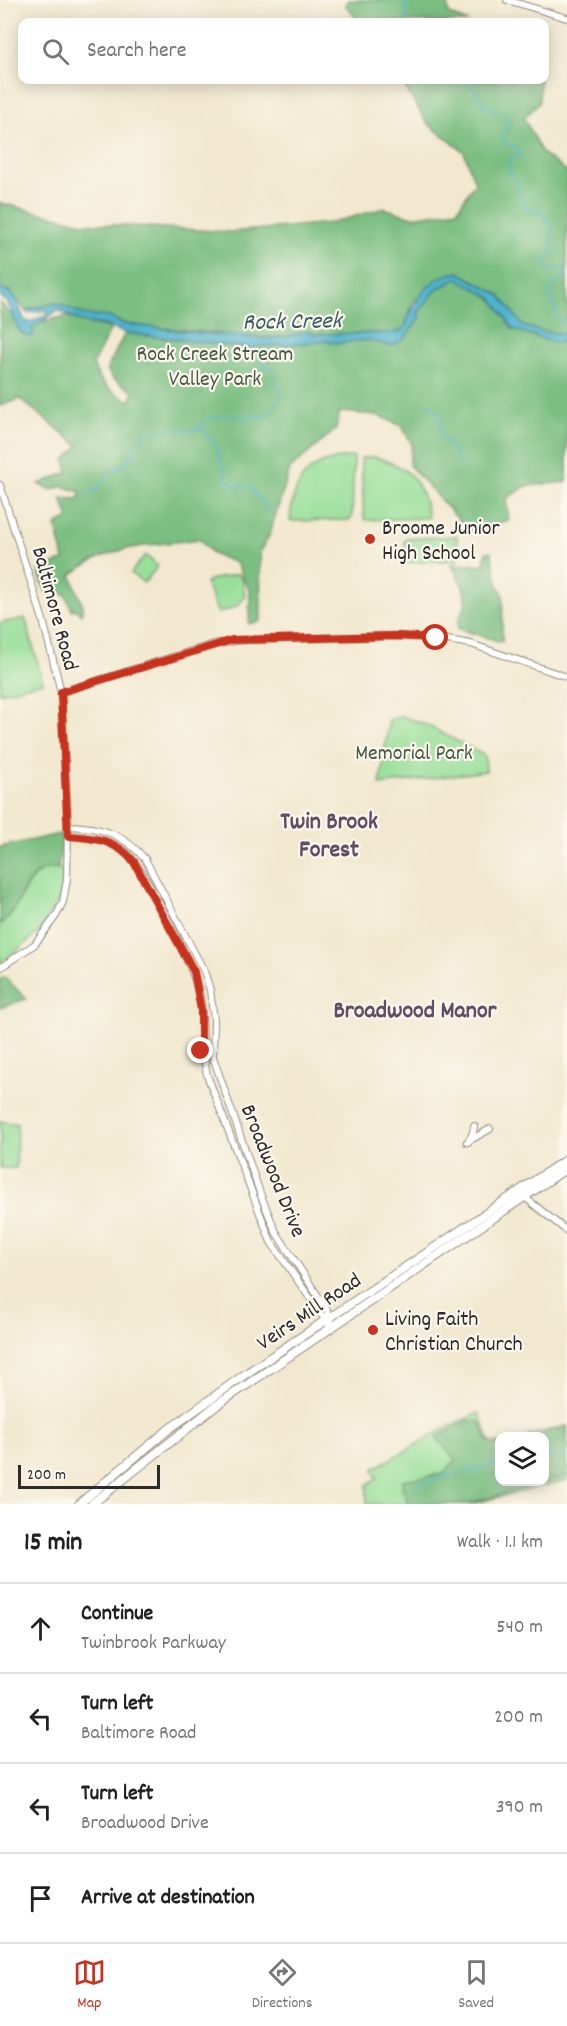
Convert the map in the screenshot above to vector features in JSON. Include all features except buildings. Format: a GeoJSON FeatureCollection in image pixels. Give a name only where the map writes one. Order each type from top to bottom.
{"type":"FeatureCollection","features":[{"type":"Feature","properties":{"kind":"main road","name":"Veirs Mill Road"},"geometry":{"type":"LineString","coordinates":[[522,1194],[567,1159]]}},
{"type":"Feature","properties":{"kind":"main road","name":"Veirs Mill Road"},"geometry":{"type":"LineString","coordinates":[[79,1504],[177,1423],[522,1194],[567,1168]]}},
{"type":"Feature","properties":{"kind":"main road","name":"Veirs Mill Road"},"geometry":{"type":"LineString","coordinates":[[92,1504],[189,1425],[328,1321]]}},
{"type":"Feature","properties":{"kind":"street"},"geometry":{"type":"LineString","coordinates":[[507,0],[567,18]]}},
{"type":"Feature","properties":{"kind":"street","name":"Baltimore Road"},"geometry":{"type":"LineString","coordinates":[[0,485],[43,620],[61,692],[68,826],[67,879],[63,902],[56,916],[24,954],[0,968]]}},
{"type":"Feature","properties":{"kind":"street"},"geometry":{"type":"LineString","coordinates":[[61,692],[214,644],[244,640],[436,638],[471,644],[567,677]]}},
{"type":"Feature","properties":{"kind":"street","name":"Broadwood Drive"},"geometry":{"type":"LineString","coordinates":[[68,826],[108,830],[129,841],[147,863],[201,964],[210,990],[213,1057],[257,1185],[276,1232],[328,1321]]}},
{"type":"Feature","properties":{"kind":"street","name":"Broadwood Drive"},"geometry":{"type":"LineString","coordinates":[[68,836],[101,838],[126,852],[164,913],[194,972],[201,1010],[201,1051],[207,1075],[261,1220],[271,1242],[328,1321]]}},
{"type":"Feature","properties":{"kind":"street"},"geometry":{"type":"LineString","coordinates":[[474,1126],[474,1133],[467,1142],[489,1129]]}},
{"type":"Feature","properties":{"kind":"street"},"geometry":{"type":"LineString","coordinates":[[522,1194],[567,1231]]}},
{"type":"Feature","properties":{"kind":"green space"},"geometry":{"type":"Polygon","coordinates":[[[348,0],[447,0],[449,14],[458,18],[356,18],[345,4],[348,0]]]}},
{"type":"Feature","properties":{"kind":"green space"},"geometry":{"type":"Polygon","coordinates":[[[403,84],[540,84],[539,103],[524,118],[542,153],[567,172],[567,334],[523,326],[500,295],[458,272],[413,302],[404,329],[395,333],[314,334],[309,331],[286,337],[264,338],[124,324],[109,317],[85,315],[57,303],[25,310],[10,291],[0,288],[0,203],[83,223],[231,232],[331,223],[384,208],[412,217],[457,210],[475,183],[464,152],[427,123],[403,84]]]}},
{"type":"Feature","properties":{"kind":"green space","name":"Rock Creek Stream Valley Park"},"geometry":{"type":"Polygon","coordinates":[[[458,278],[492,298],[513,329],[555,343],[567,341],[567,482],[526,486],[506,499],[509,520],[469,531],[409,465],[412,445],[402,426],[377,415],[340,412],[336,429],[290,469],[269,536],[260,551],[261,621],[249,624],[250,592],[236,563],[213,554],[199,539],[132,548],[101,557],[86,565],[71,575],[83,606],[81,614],[75,609],[72,610],[65,594],[46,592],[38,571],[64,560],[56,525],[69,518],[61,498],[79,499],[80,492],[63,486],[50,490],[39,484],[68,472],[65,460],[79,446],[20,399],[0,406],[0,303],[13,316],[20,332],[32,329],[40,322],[67,316],[82,322],[111,328],[93,364],[107,387],[130,401],[134,392],[112,378],[107,369],[125,333],[248,348],[368,340],[391,346],[420,318],[418,313],[436,290],[458,278]]]}},
{"type":"Feature","properties":{"kind":"green space"},"geometry":{"type":"Polygon","coordinates":[[[354,457],[352,517],[349,520],[290,521],[295,493],[307,473],[326,462],[354,457]]]}},
{"type":"Feature","properties":{"kind":"green space"},"geometry":{"type":"Polygon","coordinates":[[[375,457],[397,466],[413,478],[423,495],[428,518],[366,520],[364,518],[361,458],[375,457]]]}},
{"type":"Feature","properties":{"kind":"green space"},"geometry":{"type":"Polygon","coordinates":[[[457,536],[458,560],[406,563],[405,539],[457,536]]]}},
{"type":"Feature","properties":{"kind":"green space"},"geometry":{"type":"Polygon","coordinates":[[[486,552],[491,552],[498,585],[503,594],[502,642],[458,629],[466,601],[462,585],[451,564],[484,565],[486,552]]]}},
{"type":"Feature","properties":{"kind":"green space"},"geometry":{"type":"Polygon","coordinates":[[[145,555],[158,566],[144,583],[131,573],[145,555]]]}},
{"type":"Feature","properties":{"kind":"green space"},"geometry":{"type":"Polygon","coordinates":[[[238,574],[243,581],[245,597],[237,606],[218,613],[206,584],[209,580],[238,574]]]}},
{"type":"Feature","properties":{"kind":"green space"},"geometry":{"type":"Polygon","coordinates":[[[25,618],[43,682],[0,693],[0,623],[25,618]]]}},
{"type":"Feature","properties":{"kind":"green space","name":"Memorial Park"},"geometry":{"type":"Polygon","coordinates":[[[401,716],[427,725],[485,756],[486,771],[380,785],[389,720],[401,716]]]}},
{"type":"Feature","properties":{"kind":"green space"},"geometry":{"type":"Polygon","coordinates":[[[64,833],[58,868],[36,874],[24,889],[15,908],[0,924],[0,847],[64,833]]]}},
{"type":"Feature","properties":{"kind":"green space"},"geometry":{"type":"Polygon","coordinates":[[[45,868],[64,869],[61,896],[40,931],[0,964],[0,924],[13,911],[30,881],[45,868]]]}},
{"type":"Feature","properties":{"kind":"green space"},"geometry":{"type":"Polygon","coordinates":[[[5,977],[26,999],[0,1008],[0,979],[5,977]]]}},
{"type":"Feature","properties":{"kind":"green space"},"geometry":{"type":"Polygon","coordinates":[[[0,1121],[17,1124],[16,1168],[0,1168],[0,1121]]]}},
{"type":"Feature","properties":{"kind":"green space"},"geometry":{"type":"Polygon","coordinates":[[[479,1413],[495,1460],[495,1486],[543,1486],[472,1504],[367,1504],[367,1485],[377,1478],[373,1469],[445,1428],[479,1413]]]}},
{"type":"Feature","properties":{"kind":"green space"},"geometry":{"type":"Polygon","coordinates":[[[467,1421],[480,1422],[487,1440],[495,1444],[495,1486],[531,1486],[467,1504],[408,1504],[402,1487],[403,1480],[443,1474],[455,1460],[436,1437],[467,1421]]]}},
{"type":"Feature","properties":{"kind":"green space"},"geometry":{"type":"Polygon","coordinates":[[[567,1426],[567,1480],[549,1485],[549,1434],[567,1426]]]}},
{"type":"Feature","properties":{"kind":"green space"},"geometry":{"type":"Polygon","coordinates":[[[567,1426],[567,1476],[549,1481],[549,1432],[542,1432],[567,1426]]]}},
{"type":"Feature","properties":{"kind":"water"},"geometry":{"type":"Polygon","coordinates":[[[458,272],[500,295],[523,326],[567,334],[567,341],[555,343],[513,329],[492,298],[457,278],[436,290],[418,313],[420,318],[403,340],[391,346],[368,340],[248,348],[125,333],[104,325],[82,322],[58,310],[32,329],[34,335],[29,337],[20,332],[8,303],[0,296],[0,288],[11,293],[25,321],[31,322],[48,314],[47,310],[27,313],[25,310],[57,303],[85,315],[109,317],[124,324],[220,335],[264,338],[286,337],[309,331],[314,334],[394,333],[404,329],[417,300],[430,284],[447,274],[458,272]]]}},
{"type":"Feature","properties":{"kind":"waterway"},"geometry":{"type":"LineString","coordinates":[[397,0],[406,4],[407,18]]}},
{"type":"Feature","properties":{"kind":"waterway"},"geometry":{"type":"LineString","coordinates":[[469,84],[485,107],[504,111],[510,123],[501,138],[507,146],[513,145],[520,152],[519,157],[513,156],[508,160],[510,175],[519,182],[519,190],[526,210],[540,211],[552,227],[552,252],[545,260],[549,271],[563,268],[567,275],[549,290],[559,322],[567,321]]}},
{"type":"Feature","properties":{"kind":"waterway"},"geometry":{"type":"LineString","coordinates":[[85,496],[94,493],[112,471],[125,465],[145,433],[173,429],[188,431],[198,429],[208,419],[229,415],[246,419],[250,414],[261,418],[269,413],[277,404],[281,391],[275,383],[275,374],[270,367],[265,367],[253,348]]}},
{"type":"Feature","properties":{"kind":"waterway"},"geometry":{"type":"LineString","coordinates":[[428,404],[440,414],[441,435],[454,451],[461,466]]}},
{"type":"Feature","properties":{"kind":"waterway"},"geometry":{"type":"LineString","coordinates":[[201,427],[216,446],[227,480],[232,485],[252,488],[254,495],[270,512]]}},
{"type":"Feature","properties":{"kind":"waterway"},"geometry":{"type":"LineString","coordinates":[[549,1457],[567,1455]]}},
{"type":"Feature","properties":{"kind":"waterway"},"geometry":{"type":"LineString","coordinates":[[414,1486],[495,1463]]}},
{"type":"Feature","properties":{"kind":"place","name":"Broome Junior High School"},"geometry":{"type":"Point","coordinates":[370,539]}},
{"type":"Feature","properties":{"kind":"place","name":"Living Faith Christian Church"},"geometry":{"type":"Point","coordinates":[373,1330]}},
{"type":"Feature","properties":{"kind":"district","name":"Twin Brook Forest"},"geometry":{"type":"Point","coordinates":[329,834]}},
{"type":"Feature","properties":{"kind":"district","name":"Broadwood Manor"},"geometry":{"type":"Point","coordinates":[415,1009]}},
{"type":"Feature","properties":{"kind":"route"},"geometry":{"type":"LineString","coordinates":[[201,1051],[200,995],[194,972],[164,913],[134,862],[126,852],[101,838],[68,836],[61,692],[232,640],[395,636],[436,638]]}},
{"type":"Feature","properties":{"kind":"water label","name":"Rock Creek"},"geometry":{"type":"Point","coordinates":[292,320]}}]}
